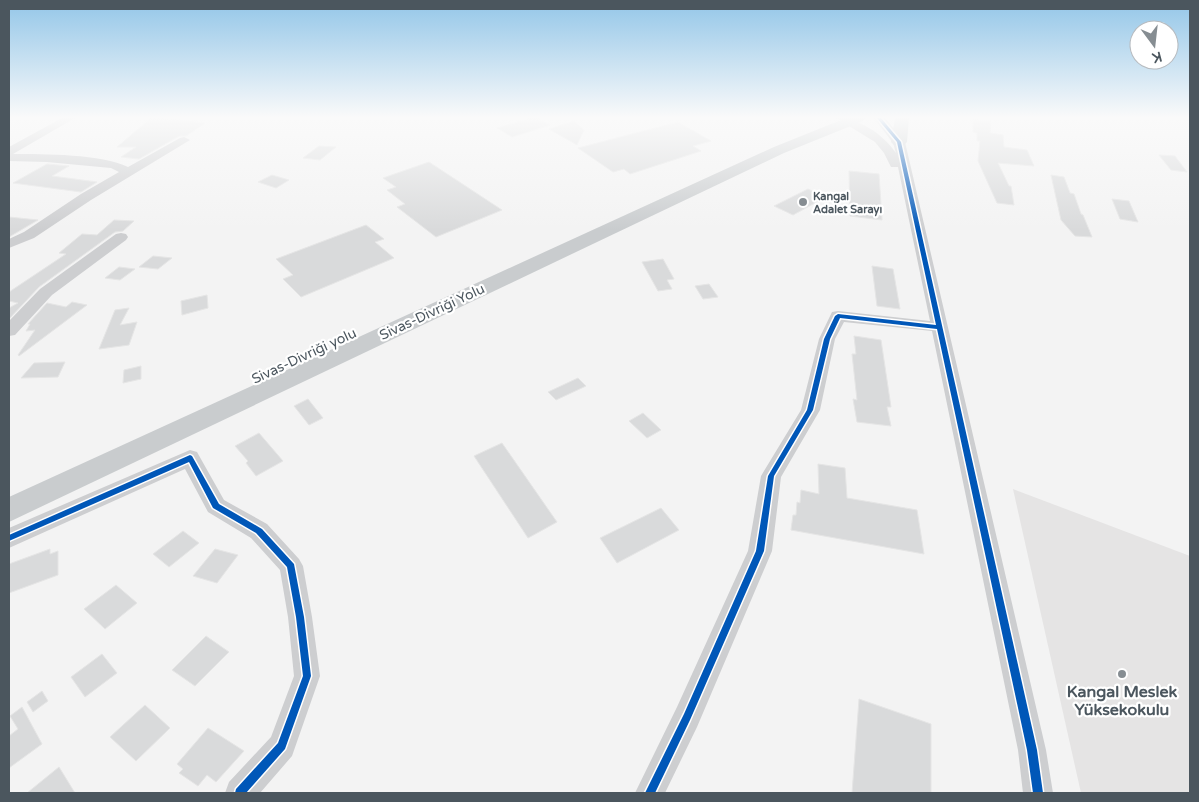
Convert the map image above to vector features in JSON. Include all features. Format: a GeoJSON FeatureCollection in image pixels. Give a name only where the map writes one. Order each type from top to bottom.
{"type":"FeatureCollection","features":[{"type":"Feature","properties":{"kind":"main road","name":"Sivas-Divriği yolu"},"geometry":{"type":"LineString","coordinates":[[9,491],[596,222],[736,155]]}},
{"type":"Feature","properties":{"kind":"main road","name":"Sivas-Divriği Yolu"},"geometry":{"type":"LineString","coordinates":[[9,510],[767,155]]}},
{"type":"Feature","properties":{"kind":"street"},"geometry":{"type":"LineString","coordinates":[[9,244],[29,235],[86,197],[157,155]]}},
{"type":"Feature","properties":{"kind":"street"},"geometry":{"type":"LineString","coordinates":[[891,155],[915,217]]}},
{"type":"Feature","properties":{"kind":"street"},"geometry":{"type":"LineString","coordinates":[[902,155],[1032,750],[1038,793]]}},
{"type":"Feature","properties":{"kind":"street"},"geometry":{"type":"LineString","coordinates":[[9,158],[47,158],[114,165],[128,172]]}},
{"type":"Feature","properties":{"kind":"street"},"geometry":{"type":"LineString","coordinates":[[9,331],[46,292],[121,236]]}},
{"type":"Feature","properties":{"kind":"street"},"geometry":{"type":"LineString","coordinates":[[650,793],[687,717],[760,551],[771,476],[810,410],[826,339],[838,316],[939,327]]}},
{"type":"Feature","properties":{"kind":"street"},"geometry":{"type":"LineString","coordinates":[[9,538],[190,458],[216,506],[260,531],[291,566],[307,676],[282,746],[240,793]]}},
{"type":"Feature","properties":{"kind":"shaded area","name":"Kangal Meslek Yüksekokulu"},"geometry":{"type":"Polygon","coordinates":[[[1013,489],[1190,556],[1190,793],[1081,793],[1013,489]]]}},
{"type":"Feature","properties":{"kind":"building"},"geometry":{"type":"Polygon","coordinates":[[[123,155],[145,155],[139,159],[121,157],[123,155]]]}},
{"type":"Feature","properties":{"kind":"building"},"geometry":{"type":"Polygon","coordinates":[[[306,155],[326,155],[320,160],[303,158],[306,155]]]}},
{"type":"Feature","properties":{"kind":"building"},"geometry":{"type":"Polygon","coordinates":[[[589,155],[687,155],[630,174],[624,169],[613,172],[589,155]]]}},
{"type":"Feature","properties":{"kind":"building"},"geometry":{"type":"Polygon","coordinates":[[[979,155],[1029,155],[1034,166],[998,163],[1009,186],[1011,186],[1014,205],[997,203],[978,161],[979,155]]]}},
{"type":"Feature","properties":{"kind":"building"},"geometry":{"type":"Polygon","coordinates":[[[1159,155],[1175,156],[1187,172],[1171,170],[1159,155]]]}},
{"type":"Feature","properties":{"kind":"building"},"geometry":{"type":"Polygon","coordinates":[[[429,162],[502,210],[436,237],[397,207],[405,204],[387,190],[396,187],[383,178],[429,162]]]}},
{"type":"Feature","properties":{"kind":"building"},"geometry":{"type":"Polygon","coordinates":[[[47,164],[69,166],[52,176],[97,182],[81,192],[13,183],[47,164]]]}},
{"type":"Feature","properties":{"kind":"building"},"geometry":{"type":"Polygon","coordinates":[[[849,171],[879,174],[882,220],[850,216],[849,171]]]}},
{"type":"Feature","properties":{"kind":"building"},"geometry":{"type":"Polygon","coordinates":[[[272,175],[289,180],[276,188],[258,182],[272,175]]]}},
{"type":"Feature","properties":{"kind":"building"},"geometry":{"type":"Polygon","coordinates":[[[1051,175],[1064,177],[1070,193],[1074,194],[1092,237],[1075,236],[1061,220],[1051,175]]]}},
{"type":"Feature","properties":{"kind":"building","name":"Kangal Adalet Sarayı"},"geometry":{"type":"Polygon","coordinates":[[[808,189],[826,197],[793,215],[774,206],[808,189]]]}},
{"type":"Feature","properties":{"kind":"building"},"geometry":{"type":"Polygon","coordinates":[[[1112,199],[1129,201],[1138,222],[1120,219],[1112,199]]]}},
{"type":"Feature","properties":{"kind":"building"},"geometry":{"type":"Polygon","coordinates":[[[9,217],[38,220],[9,237],[9,217]]]}},
{"type":"Feature","properties":{"kind":"building"},"geometry":{"type":"Polygon","coordinates":[[[114,220],[134,221],[123,231],[115,232],[39,287],[9,319],[9,308],[18,303],[9,301],[9,292],[66,254],[59,253],[82,234],[97,235],[114,220]]]}},
{"type":"Feature","properties":{"kind":"building"},"geometry":{"type":"Polygon","coordinates":[[[366,225],[384,239],[375,242],[394,258],[301,297],[283,279],[293,275],[276,259],[366,225]]]}},
{"type":"Feature","properties":{"kind":"building"},"geometry":{"type":"Polygon","coordinates":[[[153,256],[172,258],[158,269],[139,267],[153,256]]]}},
{"type":"Feature","properties":{"kind":"building"},"geometry":{"type":"Polygon","coordinates":[[[663,259],[674,279],[667,280],[672,289],[658,291],[642,262],[663,259]]]}},
{"type":"Feature","properties":{"kind":"building"},"geometry":{"type":"Polygon","coordinates":[[[872,266],[893,269],[900,309],[877,306],[872,266]]]}},
{"type":"Feature","properties":{"kind":"building"},"geometry":{"type":"Polygon","coordinates":[[[119,267],[135,269],[120,280],[105,278],[119,267]]]}},
{"type":"Feature","properties":{"kind":"building"},"geometry":{"type":"Polygon","coordinates":[[[709,284],[718,297],[703,299],[695,286],[709,284]]]}},
{"type":"Feature","properties":{"kind":"building"},"geometry":{"type":"Polygon","coordinates":[[[207,295],[208,308],[182,315],[181,301],[207,295]]]}},
{"type":"Feature","properties":{"kind":"building"},"geometry":{"type":"Polygon","coordinates":[[[72,302],[87,305],[18,355],[35,330],[26,331],[30,324],[28,324],[47,303],[66,307],[72,302]]]}},
{"type":"Feature","properties":{"kind":"building"},"geometry":{"type":"Polygon","coordinates":[[[129,308],[120,325],[137,322],[129,345],[99,349],[115,310],[129,308]]]}},
{"type":"Feature","properties":{"kind":"building"},"geometry":{"type":"Polygon","coordinates":[[[854,336],[881,340],[891,407],[887,407],[891,426],[857,422],[853,399],[857,400],[852,354],[856,354],[854,336]]]}},
{"type":"Feature","properties":{"kind":"building"},"geometry":{"type":"Polygon","coordinates":[[[65,362],[58,377],[21,378],[34,363],[65,362]]]}},
{"type":"Feature","properties":{"kind":"building"},"geometry":{"type":"Polygon","coordinates":[[[141,366],[141,379],[123,383],[124,370],[141,366]]]}},
{"type":"Feature","properties":{"kind":"building"},"geometry":{"type":"Polygon","coordinates":[[[578,378],[586,386],[556,400],[548,392],[578,378]]]}},
{"type":"Feature","properties":{"kind":"building"},"geometry":{"type":"Polygon","coordinates":[[[308,399],[323,418],[309,425],[294,406],[308,399]]]}},
{"type":"Feature","properties":{"kind":"building"},"geometry":{"type":"Polygon","coordinates":[[[643,413],[661,430],[647,438],[629,421],[643,413]]]}},
{"type":"Feature","properties":{"kind":"building"},"geometry":{"type":"Polygon","coordinates":[[[259,433],[283,461],[256,476],[246,463],[248,461],[235,446],[259,433]]]}},
{"type":"Feature","properties":{"kind":"building"},"geometry":{"type":"Polygon","coordinates":[[[502,443],[557,522],[528,538],[474,456],[502,443]]]}},
{"type":"Feature","properties":{"kind":"building"},"geometry":{"type":"Polygon","coordinates":[[[818,464],[845,468],[847,498],[917,510],[924,554],[791,530],[793,515],[796,515],[797,502],[800,503],[801,490],[819,494],[818,464]]]}},
{"type":"Feature","properties":{"kind":"building"},"geometry":{"type":"Polygon","coordinates":[[[661,508],[679,530],[617,563],[600,538],[661,508]]]}},
{"type":"Feature","properties":{"kind":"building"},"geometry":{"type":"Polygon","coordinates":[[[183,531],[199,543],[169,567],[153,554],[183,531]]]}},
{"type":"Feature","properties":{"kind":"building"},"geometry":{"type":"Polygon","coordinates":[[[50,549],[50,554],[58,551],[58,575],[9,593],[9,564],[50,549]]]}},
{"type":"Feature","properties":{"kind":"building"},"geometry":{"type":"Polygon","coordinates":[[[215,549],[238,555],[217,583],[193,576],[215,549]]]}},
{"type":"Feature","properties":{"kind":"building"},"geometry":{"type":"Polygon","coordinates":[[[116,585],[137,603],[105,629],[84,609],[116,585]]]}},
{"type":"Feature","properties":{"kind":"building"},"geometry":{"type":"Polygon","coordinates":[[[206,636],[229,652],[195,686],[172,670],[206,636]]]}},
{"type":"Feature","properties":{"kind":"building"},"geometry":{"type":"Polygon","coordinates":[[[102,654],[117,673],[85,697],[71,677],[102,654]]]}},
{"type":"Feature","properties":{"kind":"building"},"geometry":{"type":"Polygon","coordinates":[[[42,691],[48,701],[33,712],[27,702],[42,691]]]}},
{"type":"Feature","properties":{"kind":"building"},"geometry":{"type":"Polygon","coordinates":[[[859,699],[931,724],[931,793],[852,793],[859,699]]]}},
{"type":"Feature","properties":{"kind":"building"},"geometry":{"type":"Polygon","coordinates":[[[145,705],[170,728],[136,761],[110,737],[145,705]]]}},
{"type":"Feature","properties":{"kind":"building"},"geometry":{"type":"Polygon","coordinates":[[[22,707],[42,744],[9,768],[9,736],[18,729],[10,716],[22,707]]]}},
{"type":"Feature","properties":{"kind":"building"},"geometry":{"type":"Polygon","coordinates":[[[208,728],[244,751],[216,782],[207,775],[198,786],[179,773],[183,769],[177,764],[208,728]]]}},
{"type":"Feature","properties":{"kind":"building"},"geometry":{"type":"Polygon","coordinates":[[[59,767],[75,793],[27,793],[59,767]]]}},
{"type":"Feature","properties":{"kind":"cycle path"},"geometry":{"type":"LineString","coordinates":[[902,155],[1032,750],[1038,793]]}},
{"type":"Feature","properties":{"kind":"cycle path"},"geometry":{"type":"LineString","coordinates":[[650,793],[687,717],[760,551],[771,476],[810,410],[827,339],[838,316],[939,327]]}},
{"type":"Feature","properties":{"kind":"cycle path"},"geometry":{"type":"LineString","coordinates":[[9,538],[190,458],[216,506],[259,531],[291,566],[300,617],[307,676],[282,746],[240,793]]}},
{"type":"Feature","properties":{"kind":"place","name":"Kangal Adalet Sarayı"},"geometry":{"type":"Point","coordinates":[803,202]}},
{"type":"Feature","properties":{"kind":"place","name":"Kangal Meslek Yüksekokulu"},"geometry":{"type":"Point","coordinates":[1122,674]}}]}
